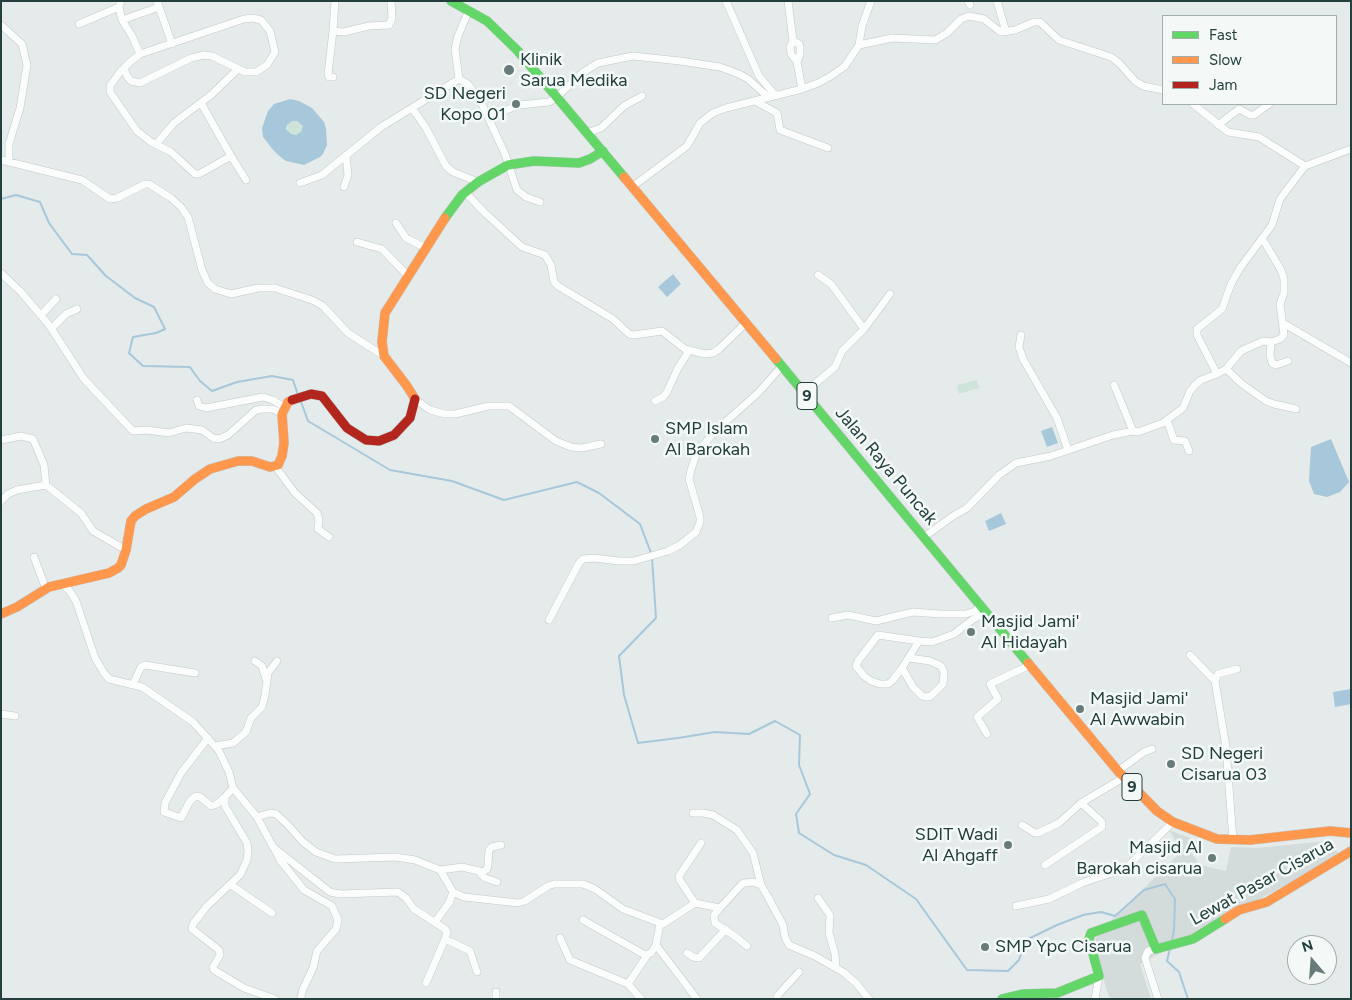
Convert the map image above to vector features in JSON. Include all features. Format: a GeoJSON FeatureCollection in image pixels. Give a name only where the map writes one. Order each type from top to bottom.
{"type":"FeatureCollection","features":[{"type":"Feature","properties":{"kind":"main road","name":"Jalan Raya Puncak"},"geometry":{"type":"LineString","coordinates":[[451,1],[487,21],[557,96],[1121,775],[1157,811],[1173,822],[1218,840],[1330,830],[1351,833]]}},
{"type":"Feature","properties":{"kind":"main road"},"geometry":{"type":"LineString","coordinates":[[1,614],[17,608],[46,589],[116,570],[121,565],[126,550],[130,525],[135,516],[146,509],[174,498],[206,471],[222,464],[238,461],[252,461],[269,467],[275,466],[281,460],[284,443],[283,410],[293,398],[308,394],[322,396],[347,428],[363,439],[373,442],[389,438],[412,415],[415,399],[384,356],[382,336],[385,313],[452,207],[478,182],[508,165],[534,161],[579,163],[603,151]]}},
{"type":"Feature","properties":{"kind":"main road","name":"Lewat Pasar Cisarua"},"geometry":{"type":"LineString","coordinates":[[1156,949],[1198,937],[1239,910],[1267,902],[1351,851]]}},
{"type":"Feature","properties":{"kind":"main road"},"geometry":{"type":"LineString","coordinates":[[1002,999],[1023,994],[1057,993],[1099,976],[1089,937],[1091,933],[1142,915],[1156,949]]}},
{"type":"Feature","properties":{"kind":"street"},"geometry":{"type":"LineString","coordinates":[[333,77],[329,77],[328,74],[335,1]]}},
{"type":"Feature","properties":{"kind":"street"},"geometry":{"type":"LineString","coordinates":[[333,31],[350,31],[369,26],[389,25],[392,18],[391,1]]}},
{"type":"Feature","properties":{"kind":"street"},"geometry":{"type":"LineString","coordinates":[[726,1],[759,76],[772,96]]}},
{"type":"Feature","properties":{"kind":"street"},"geometry":{"type":"LineString","coordinates":[[788,1],[793,41],[790,47],[791,54],[797,62],[802,89]]}},
{"type":"Feature","properties":{"kind":"street"},"geometry":{"type":"LineString","coordinates":[[632,187],[687,146],[698,127],[707,117],[726,108],[802,89],[838,71],[848,62],[859,45],[862,26],[871,1]]}},
{"type":"Feature","properties":{"kind":"street"},"geometry":{"type":"LineString","coordinates":[[992,1],[1001,16]]}},
{"type":"Feature","properties":{"kind":"street"},"geometry":{"type":"LineString","coordinates":[[998,1],[1006,32]]}},
{"type":"Feature","properties":{"kind":"street"},"geometry":{"type":"LineString","coordinates":[[78,24],[120,4],[122,20],[140,54]]}},
{"type":"Feature","properties":{"kind":"street"},"geometry":{"type":"LineString","coordinates":[[122,20],[158,4],[172,44]]}},
{"type":"Feature","properties":{"kind":"street"},"geometry":{"type":"LineString","coordinates":[[459,79],[455,49],[458,36],[469,10]]}},
{"type":"Feature","properties":{"kind":"street"},"geometry":{"type":"LineString","coordinates":[[859,45],[892,38],[935,40],[947,33],[959,20],[969,16],[984,19],[998,30],[1006,32],[1019,29],[1034,22],[1040,22],[1059,40],[1111,57],[1141,86],[1162,90]]}},
{"type":"Feature","properties":{"kind":"street"},"geometry":{"type":"LineString","coordinates":[[124,68],[129,80],[140,83],[160,72],[200,55],[212,56],[245,72],[256,72],[267,65],[275,54],[270,31],[260,19],[244,19],[140,54],[124,68],[110,84],[110,92],[137,131],[171,152],[195,174],[231,156]]}},
{"type":"Feature","properties":{"kind":"street"},"geometry":{"type":"LineString","coordinates":[[1,25],[22,44],[27,65],[22,100],[9,144],[9,161]]}},
{"type":"Feature","properties":{"kind":"street"},"geometry":{"type":"LineString","coordinates":[[488,117],[519,105],[544,104],[557,96],[582,73],[598,63],[633,56],[720,67],[748,79],[772,96]]}},
{"type":"Feature","properties":{"kind":"street"},"geometry":{"type":"LineString","coordinates":[[156,144],[174,124],[202,103],[238,68]]}},
{"type":"Feature","properties":{"kind":"street"},"geometry":{"type":"LineString","coordinates":[[300,183],[322,175],[381,127],[459,79]]}},
{"type":"Feature","properties":{"kind":"street"},"geometry":{"type":"LineString","coordinates":[[459,79],[468,84],[481,102],[505,154],[519,192],[526,198],[540,202]]}},
{"type":"Feature","properties":{"kind":"street"},"geometry":{"type":"LineString","coordinates":[[587,134],[601,128],[624,106],[642,96]]}},
{"type":"Feature","properties":{"kind":"street"},"geometry":{"type":"LineString","coordinates":[[756,101],[777,113],[780,130],[828,148]]}},
{"type":"Feature","properties":{"kind":"street"},"geometry":{"type":"LineString","coordinates":[[202,103],[246,180]]}},
{"type":"Feature","properties":{"kind":"street"},"geometry":{"type":"LineString","coordinates":[[1194,105],[1232,134],[1259,136],[1305,166]]}},
{"type":"Feature","properties":{"kind":"street"},"geometry":{"type":"LineString","coordinates":[[1218,125],[1239,109],[1252,115],[1267,105]]}},
{"type":"Feature","properties":{"kind":"street"},"geometry":{"type":"LineString","coordinates":[[412,108],[426,128],[446,166],[453,172],[478,182]]}},
{"type":"Feature","properties":{"kind":"street"},"geometry":{"type":"LineString","coordinates":[[1217,374],[1198,335],[1197,329],[1220,310],[1236,275],[1272,226],[1280,199],[1305,166],[1351,149]]}},
{"type":"Feature","properties":{"kind":"street"},"geometry":{"type":"LineString","coordinates":[[344,187],[348,175],[346,155]]}},
{"type":"Feature","properties":{"kind":"street"},"geometry":{"type":"LineString","coordinates":[[1,160],[82,180],[110,199],[117,198],[145,184],[150,184],[171,198],[188,217],[202,270],[208,283],[214,289],[231,294],[258,288],[275,288],[312,300],[323,306],[348,333],[384,356]]}},
{"type":"Feature","properties":{"kind":"street"},"geometry":{"type":"LineString","coordinates":[[466,192],[484,212],[522,247],[544,254],[547,257],[551,265],[554,282],[558,286],[613,319],[628,334],[634,335],[662,331],[689,351],[701,354],[713,353],[746,323]]}},
{"type":"Feature","properties":{"kind":"street"},"geometry":{"type":"LineString","coordinates":[[396,223],[406,238],[426,248]]}},
{"type":"Feature","properties":{"kind":"street"},"geometry":{"type":"LineString","coordinates":[[924,537],[967,508],[1010,466],[1020,462],[1051,456],[1113,435],[1133,431],[1138,432],[1163,423],[1185,406],[1194,385],[1226,369],[1239,352],[1263,340],[1271,342],[1280,339],[1284,335],[1280,304],[1284,292],[1284,279],[1281,270],[1262,238]]}},
{"type":"Feature","properties":{"kind":"street"},"geometry":{"type":"LineString","coordinates":[[358,242],[382,249],[408,276]]}},
{"type":"Feature","properties":{"kind":"street"},"geometry":{"type":"LineString","coordinates":[[1,273],[52,328],[84,379],[133,431],[147,430],[169,433],[186,428],[202,430],[213,438],[221,439],[256,410],[283,410]]}},
{"type":"Feature","properties":{"kind":"street"},"geometry":{"type":"LineString","coordinates":[[818,275],[832,284],[864,329]]}},
{"type":"Feature","properties":{"kind":"street"},"geometry":{"type":"LineString","coordinates":[[804,393],[835,367],[842,351],[864,329],[890,294]]}},
{"type":"Feature","properties":{"kind":"street"},"geometry":{"type":"LineString","coordinates":[[41,315],[56,299]]}},
{"type":"Feature","properties":{"kind":"street"},"geometry":{"type":"LineString","coordinates":[[52,328],[66,314],[77,309]]}},
{"type":"Feature","properties":{"kind":"street"},"geometry":{"type":"LineString","coordinates":[[1283,323],[1351,363]]}},
{"type":"Feature","properties":{"kind":"street"},"geometry":{"type":"LineString","coordinates":[[1021,335],[1019,347],[1023,359],[1058,420],[1068,450]]}},
{"type":"Feature","properties":{"kind":"street"},"geometry":{"type":"LineString","coordinates":[[1271,342],[1270,355],[1274,365],[1288,361]]}},
{"type":"Feature","properties":{"kind":"street"},"geometry":{"type":"LineString","coordinates":[[655,401],[663,397],[667,392],[678,368],[689,351]]}},
{"type":"Feature","properties":{"kind":"street"},"geometry":{"type":"LineString","coordinates":[[549,620],[581,560],[594,558],[625,562],[662,554],[686,540],[699,527],[700,512],[690,483],[691,470],[696,455],[713,433],[758,393],[782,366]]}},
{"type":"Feature","properties":{"kind":"street"},"geometry":{"type":"LineString","coordinates":[[1226,369],[1242,384],[1266,401],[1296,409]]}},
{"type":"Feature","properties":{"kind":"street"},"geometry":{"type":"LineString","coordinates":[[1114,385],[1133,431]]}},
{"type":"Feature","properties":{"kind":"street"},"geometry":{"type":"LineString","coordinates":[[197,400],[199,406],[206,408],[263,397],[273,400],[283,410]]}},
{"type":"Feature","properties":{"kind":"street"},"geometry":{"type":"LineString","coordinates":[[415,399],[430,410],[445,414],[455,414],[489,406],[509,406],[556,441],[571,447],[582,448],[601,444]]}},
{"type":"Feature","properties":{"kind":"street"},"geometry":{"type":"LineString","coordinates":[[1167,420],[1174,440],[1185,441],[1188,451]]}},
{"type":"Feature","properties":{"kind":"street"},"geometry":{"type":"LineString","coordinates":[[1,440],[21,436],[33,439],[44,465],[46,485],[80,513],[93,531],[126,550]]}},
{"type":"Feature","properties":{"kind":"street"},"geometry":{"type":"LineString","coordinates":[[275,466],[296,493],[317,512],[319,520],[318,529],[329,537]]}},
{"type":"Feature","properties":{"kind":"street"},"geometry":{"type":"LineString","coordinates":[[1,501],[8,494],[17,490],[46,485]]}},
{"type":"Feature","properties":{"kind":"street"},"geometry":{"type":"LineString","coordinates":[[34,557],[46,589]]}},
{"type":"Feature","properties":{"kind":"street"},"geometry":{"type":"LineString","coordinates":[[62,584],[69,590],[76,601],[95,658],[109,679],[133,684],[145,689],[188,718],[208,738],[215,746],[226,766],[233,788],[257,817],[280,860],[307,893],[332,906],[338,920],[338,926],[317,951],[313,968],[301,998]]}},
{"type":"Feature","properties":{"kind":"street"},"geometry":{"type":"LineString","coordinates":[[832,618],[846,615],[876,621],[911,612],[962,614],[984,610]]}},
{"type":"Feature","properties":{"kind":"street"},"geometry":{"type":"LineString","coordinates":[[919,641],[890,683],[880,684],[864,676],[859,671],[856,664],[878,635],[932,642],[950,636],[984,610]]}},
{"type":"Feature","properties":{"kind":"street"},"geometry":{"type":"LineString","coordinates":[[1190,655],[1215,681]]}},
{"type":"Feature","properties":{"kind":"street"},"geometry":{"type":"LineString","coordinates":[[902,668],[913,687],[922,696],[931,696],[943,684],[944,672],[941,666],[930,661],[909,658]]}},
{"type":"Feature","properties":{"kind":"street"},"geometry":{"type":"LineString","coordinates":[[255,661],[262,666],[267,682]]}},
{"type":"Feature","properties":{"kind":"street"},"geometry":{"type":"LineString","coordinates":[[215,746],[233,743],[246,732],[251,718],[264,702],[269,671],[277,661]]}},
{"type":"Feature","properties":{"kind":"street"},"geometry":{"type":"LineString","coordinates":[[987,734],[977,719],[998,699],[990,684],[1030,664]]}},
{"type":"Feature","properties":{"kind":"street"},"geometry":{"type":"LineString","coordinates":[[133,684],[145,665],[195,673]]}},
{"type":"Feature","properties":{"kind":"street"},"geometry":{"type":"LineString","coordinates":[[1233,840],[1226,747],[1215,681],[1218,674],[1238,669]]}},
{"type":"Feature","properties":{"kind":"street"},"geometry":{"type":"LineString","coordinates":[[1,714],[16,716]]}},
{"type":"Feature","properties":{"kind":"street"},"geometry":{"type":"LineString","coordinates":[[208,738],[181,773],[165,803],[165,812],[181,818],[190,801],[196,796],[200,797],[210,806],[217,804],[233,788]]}},
{"type":"Feature","properties":{"kind":"street"},"geometry":{"type":"LineString","coordinates":[[1022,825],[1038,833],[1059,823],[1081,803],[1121,775],[1138,756],[1152,749]]}},
{"type":"Feature","properties":{"kind":"street"},"geometry":{"type":"LineString","coordinates":[[225,797],[226,808],[247,843],[248,851],[244,868],[231,885],[207,906],[193,924],[192,929],[219,950],[220,955],[213,967],[214,970],[244,988],[275,999]]}},
{"type":"Feature","properties":{"kind":"street"},"geometry":{"type":"LineString","coordinates":[[1045,865],[1102,827],[1102,822],[1081,803]]}},
{"type":"Feature","properties":{"kind":"street"},"geometry":{"type":"LineString","coordinates":[[257,817],[270,813],[276,814],[306,845],[316,852],[341,859],[354,857],[366,859],[396,857],[424,863],[440,870],[462,867],[483,872],[487,869],[490,848],[501,845]]}},
{"type":"Feature","properties":{"kind":"street"},"geometry":{"type":"LineString","coordinates":[[693,813],[713,815],[740,834],[753,853],[761,885],[781,920],[784,937],[789,945],[810,953],[836,968],[856,983],[869,999]]}},
{"type":"Feature","properties":{"kind":"street"},"geometry":{"type":"LineString","coordinates":[[1016,906],[1053,898],[1082,884],[1121,870],[1132,863],[1173,822]]}},
{"type":"Feature","properties":{"kind":"street"},"geometry":{"type":"LineString","coordinates":[[701,843],[679,876],[679,879],[695,903],[720,908]]}},
{"type":"Feature","properties":{"kind":"street"},"geometry":{"type":"LineString","coordinates":[[273,847],[330,892],[340,894],[398,892],[406,898],[414,909],[445,929],[447,932],[445,939],[426,983]]}},
{"type":"Feature","properties":{"kind":"street"},"geometry":{"type":"LineString","coordinates":[[440,870],[453,892],[464,897],[518,903],[554,884],[583,884],[595,889],[623,909],[660,924],[668,923],[695,903]]}},
{"type":"Feature","properties":{"kind":"street"},"geometry":{"type":"LineString","coordinates":[[479,872],[485,878],[497,882]]}},
{"type":"Feature","properties":{"kind":"street"},"geometry":{"type":"LineString","coordinates":[[747,946],[714,921],[714,915],[744,883],[753,882],[761,885]]}},
{"type":"Feature","properties":{"kind":"street"},"geometry":{"type":"LineString","coordinates":[[231,885],[272,912]]}},
{"type":"Feature","properties":{"kind":"street"},"geometry":{"type":"LineString","coordinates":[[435,922],[449,903],[453,892]]}},
{"type":"Feature","properties":{"kind":"street"},"geometry":{"type":"LineString","coordinates":[[818,898],[830,914],[829,933],[835,954],[836,968]]}},
{"type":"Feature","properties":{"kind":"street"},"geometry":{"type":"LineString","coordinates":[[583,920],[642,954],[648,954]]}},
{"type":"Feature","properties":{"kind":"street"},"geometry":{"type":"LineString","coordinates":[[628,984],[648,954],[653,951],[660,924]]}},
{"type":"Feature","properties":{"kind":"street"},"geometry":{"type":"LineString","coordinates":[[687,953],[699,958],[726,929]]}},
{"type":"Feature","properties":{"kind":"street"},"geometry":{"type":"LineString","coordinates":[[560,938],[570,960],[628,984],[641,999]]}},
{"type":"Feature","properties":{"kind":"street"},"geometry":{"type":"LineString","coordinates":[[445,939],[470,951],[477,972]]}},
{"type":"Feature","properties":{"kind":"street"},"geometry":{"type":"LineString","coordinates":[[656,945],[697,999]]}},
{"type":"Feature","properties":{"kind":"street"},"geometry":{"type":"LineString","coordinates":[[1156,949],[1148,951],[1145,958],[1158,999]]}},
{"type":"Feature","properties":{"kind":"street"},"geometry":{"type":"LineString","coordinates":[[777,999],[799,972]]}},
{"type":"Feature","properties":{"kind":"street"},"geometry":{"type":"LineString","coordinates":[[1095,999],[1099,976]]}},
{"type":"Feature","properties":{"kind":"street"},"geometry":{"type":"LineString","coordinates":[[1060,999],[1066,990]]}},
{"type":"Feature","properties":{"kind":"shaded area"},"geometry":{"type":"Polygon","coordinates":[[[1169,830],[1200,842],[1190,851],[1200,865],[1226,871],[1231,847],[1258,848],[1326,841],[1341,855],[1140,964],[1151,999],[1110,999],[1104,981],[1095,936],[1182,851],[1169,830]]]}},
{"type":"Feature","properties":{"kind":"green space"},"geometry":{"type":"Polygon","coordinates":[[[295,120],[303,128],[295,136],[287,128],[295,120]]]}},
{"type":"Feature","properties":{"kind":"green space"},"geometry":{"type":"Polygon","coordinates":[[[977,380],[979,388],[959,394],[957,385],[977,380]]]}},
{"type":"Feature","properties":{"kind":"water"},"geometry":{"type":"Polygon","coordinates":[[[290,99],[299,101],[312,108],[324,122],[326,129],[327,145],[320,157],[304,165],[286,161],[274,151],[263,137],[262,128],[268,111],[274,104],[290,99]],[[292,121],[287,125],[286,129],[291,134],[296,135],[301,132],[303,126],[297,121],[292,121]]]}},
{"type":"Feature","properties":{"kind":"water"},"geometry":{"type":"Polygon","coordinates":[[[673,274],[681,284],[667,297],[658,287],[673,274]]]}},
{"type":"Feature","properties":{"kind":"water"},"geometry":{"type":"Polygon","coordinates":[[[1052,427],[1058,443],[1047,447],[1041,431],[1052,427]]]}},
{"type":"Feature","properties":{"kind":"water"},"geometry":{"type":"Polygon","coordinates":[[[1331,439],[1349,482],[1340,492],[1327,497],[1314,494],[1309,481],[1311,447],[1331,439]]]}},
{"type":"Feature","properties":{"kind":"water"},"geometry":{"type":"Polygon","coordinates":[[[1001,513],[1006,524],[989,531],[985,521],[1001,513]]]}},
{"type":"Feature","properties":{"kind":"water"},"geometry":{"type":"Polygon","coordinates":[[[1351,689],[1351,704],[1335,707],[1333,692],[1351,689]]]}},
{"type":"Feature","properties":{"kind":"waterway"},"geometry":{"type":"LineString","coordinates":[[1,199],[16,195],[40,202],[49,223],[72,254],[87,255],[106,276],[135,298],[154,307],[165,329],[156,333],[133,337],[129,353],[143,366],[190,367],[200,381],[212,391],[237,382],[272,376],[293,380],[298,395]]}},
{"type":"Feature","properties":{"kind":"waterway"},"geometry":{"type":"LineString","coordinates":[[300,399],[308,421],[390,470],[452,481],[504,500],[577,482],[599,493],[640,524],[651,553]]}},
{"type":"Feature","properties":{"kind":"waterway"},"geometry":{"type":"LineString","coordinates":[[652,558],[656,618],[619,656],[624,695],[638,743],[715,732],[749,734],[775,721],[800,735],[799,765],[810,794],[796,814],[799,833],[834,855],[866,865],[916,899],[967,970],[1008,971],[1019,960],[1026,940],[1083,915],[1101,912],[1115,916],[1144,890],[1165,884],[1175,899],[1172,941]]}},
{"type":"Feature","properties":{"kind":"waterway"},"geometry":{"type":"LineString","coordinates":[[1170,948],[1167,961],[1179,972],[1188,999]]}},
{"type":"Feature","properties":{"kind":"traffic: fast"},"geometry":{"type":"LineString","coordinates":[[451,1],[487,21],[517,50],[624,177]]}},
{"type":"Feature","properties":{"kind":"traffic: fast"},"geometry":{"type":"LineString","coordinates":[[445,218],[462,195],[478,182],[508,165],[534,161],[579,163],[603,151]]}},
{"type":"Feature","properties":{"kind":"traffic: fast"},"geometry":{"type":"LineString","coordinates":[[776,359],[1028,663]]}},
{"type":"Feature","properties":{"kind":"traffic: fast"},"geometry":{"type":"LineString","coordinates":[[1002,999],[1023,994],[1057,993],[1099,976],[1089,939],[1091,933],[1142,915],[1156,949],[1193,939],[1225,919]]}},
{"type":"Feature","properties":{"kind":"traffic: slow"},"geometry":{"type":"LineString","coordinates":[[624,177],[776,359]]}},
{"type":"Feature","properties":{"kind":"traffic: slow"},"geometry":{"type":"LineString","coordinates":[[415,399],[384,356],[382,342],[385,313],[445,218]]}},
{"type":"Feature","properties":{"kind":"traffic: slow"},"geometry":{"type":"LineString","coordinates":[[1,614],[17,607],[49,587],[109,573],[118,568],[121,565],[126,550],[131,521],[135,516],[174,497],[210,469],[238,461],[252,461],[270,467],[278,465],[284,443],[282,414],[288,402],[292,400]]}},
{"type":"Feature","properties":{"kind":"traffic: slow"},"geometry":{"type":"LineString","coordinates":[[1028,663],[1118,771],[1157,811],[1173,822],[1217,839],[1250,840],[1330,831],[1351,833]]}},
{"type":"Feature","properties":{"kind":"traffic: slow"},"geometry":{"type":"LineString","coordinates":[[1225,919],[1239,910],[1267,902],[1351,851]]}},
{"type":"Feature","properties":{"kind":"traffic: jam"},"geometry":{"type":"LineString","coordinates":[[292,400],[311,394],[322,396],[347,428],[366,440],[379,441],[394,435],[410,418],[415,399]]}},
{"type":"Feature","properties":{"kind":"place","name":"Klinik Sarua Medika"},"geometry":{"type":"Point","coordinates":[509,70]}},
{"type":"Feature","properties":{"kind":"place","name":"SD Negeri Kopo 01"},"geometry":{"type":"Point","coordinates":[516,104]}},
{"type":"Feature","properties":{"kind":"place","name":"SMP Islam Al Barokah"},"geometry":{"type":"Point","coordinates":[655,439]}},
{"type":"Feature","properties":{"kind":"place","name":"Masjid Jami' Al Hidayah"},"geometry":{"type":"Point","coordinates":[971,632]}},
{"type":"Feature","properties":{"kind":"place","name":"Masjid Jami' Al Awwabin"},"geometry":{"type":"Point","coordinates":[1080,709]}},
{"type":"Feature","properties":{"kind":"place","name":"SD Negeri Cisarua 03"},"geometry":{"type":"Point","coordinates":[1171,764]}},
{"type":"Feature","properties":{"kind":"place","name":"SDIT Wadi Al Ahgaff"},"geometry":{"type":"Point","coordinates":[1008,845]}},
{"type":"Feature","properties":{"kind":"place","name":"Masjid Al Barokah cisarua"},"geometry":{"type":"Point","coordinates":[1212,858]}},
{"type":"Feature","properties":{"kind":"place","name":"SMP Ypc Cisarua"},"geometry":{"type":"Point","coordinates":[985,947]}}]}
